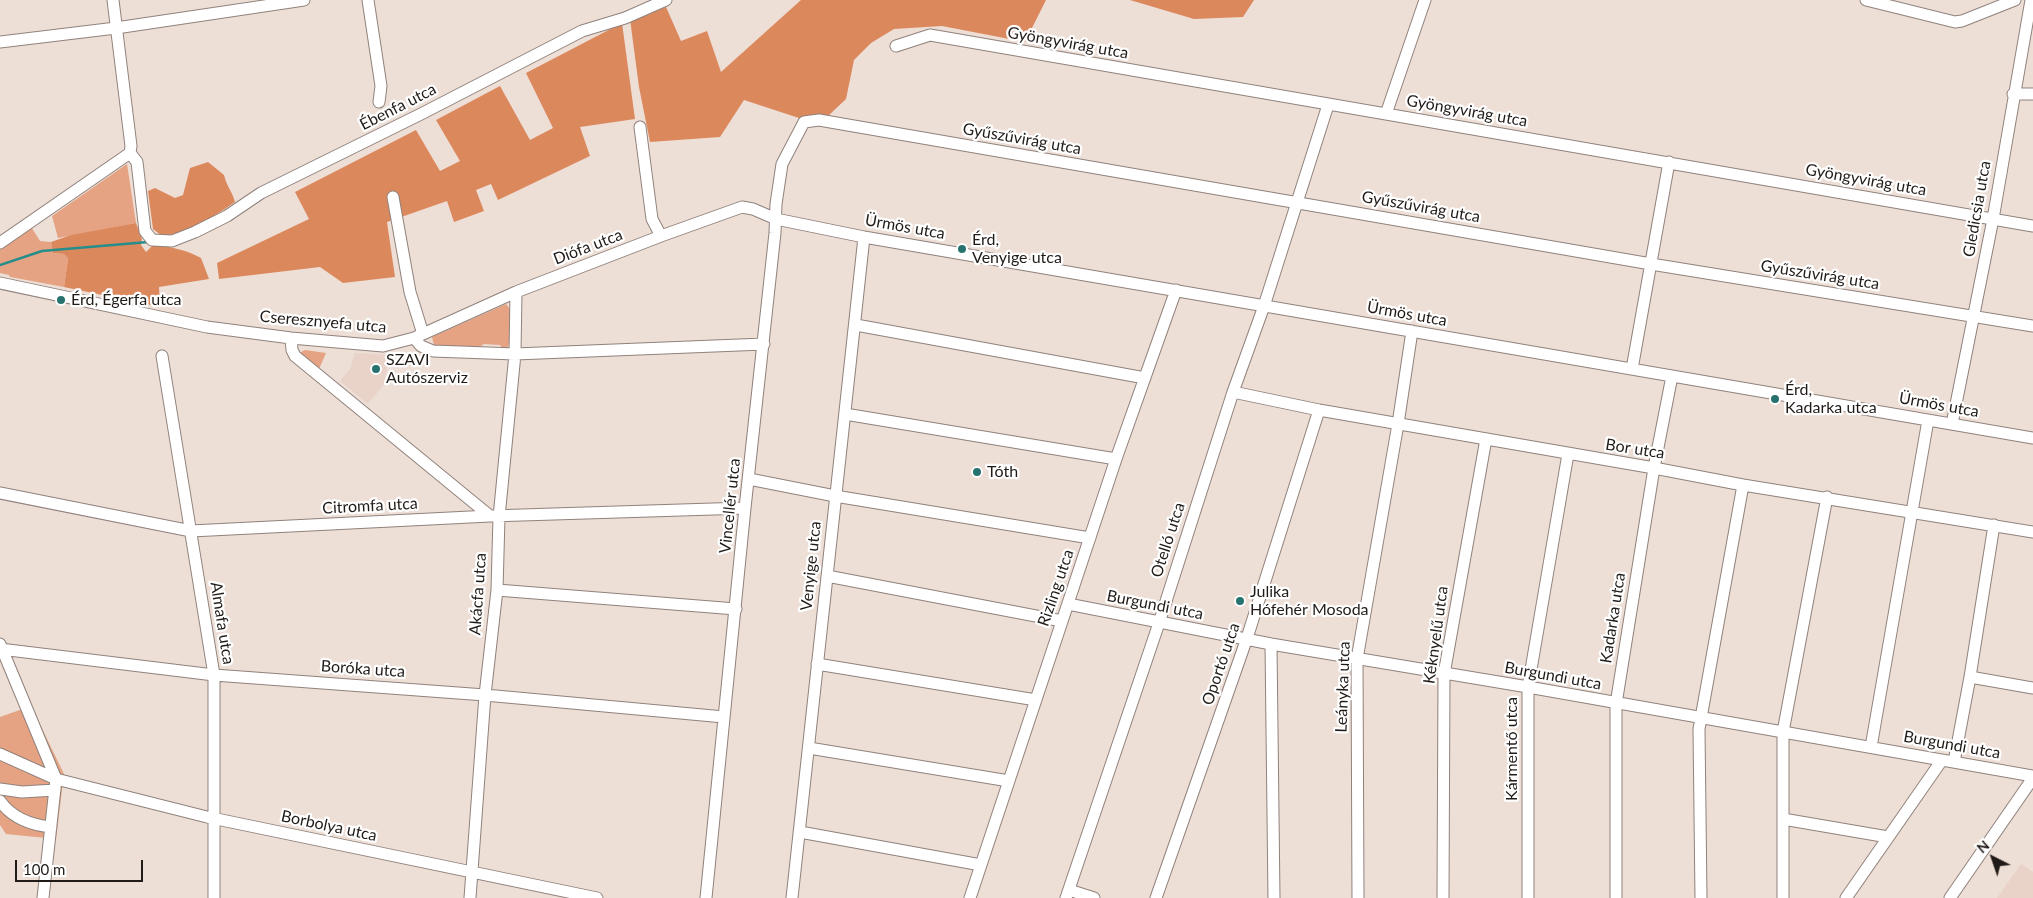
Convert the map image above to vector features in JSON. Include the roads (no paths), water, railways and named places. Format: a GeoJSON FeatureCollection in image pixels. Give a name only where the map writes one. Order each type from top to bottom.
{"type":"FeatureCollection","features":[{"type":"Feature","properties":{"kind":"street"},"geometry":{"type":"LineString","coordinates":[[0,243],[130,152],[131,146],[113,0]]}},
{"type":"Feature","properties":{"kind":"street"},"geometry":{"type":"LineString","coordinates":[[0,42],[116,28],[304,0]]}},
{"type":"Feature","properties":{"kind":"street"},"geometry":{"type":"LineString","coordinates":[[368,0],[381,86],[379,102]]}},
{"type":"Feature","properties":{"kind":"street","name":"Ébenfa utca"},"geometry":{"type":"LineString","coordinates":[[130,152],[137,162],[145,232],[152,240],[172,241],[227,216],[261,193],[582,32],[625,18],[666,0]]}},
{"type":"Feature","properties":{"kind":"street"},"geometry":{"type":"LineString","coordinates":[[1386,114],[1425,0]]}},
{"type":"Feature","properties":{"kind":"street"},"geometry":{"type":"LineString","coordinates":[[1866,0],[1955,22],[2015,0]]}},
{"type":"Feature","properties":{"kind":"street","name":"Gledicsia utca"},"geometry":{"type":"LineString","coordinates":[[1952,424],[1993,219],[2013,94],[2031,0]]}},
{"type":"Feature","properties":{"kind":"street","name":"Gyöngyvirág utca"},"geometry":{"type":"LineString","coordinates":[[896,46],[930,35],[2033,226]]}},
{"type":"Feature","properties":{"kind":"street"},"geometry":{"type":"LineString","coordinates":[[2013,94],[2033,94]]}},
{"type":"Feature","properties":{"kind":"street","name":"Otelló utca"},"geometry":{"type":"LineString","coordinates":[[1068,894],[1159,623],[1233,392],[1264,306],[1328,105]]}},
{"type":"Feature","properties":{"kind":"street","name":"Gyűszűvirág utca"},"geometry":{"type":"LineString","coordinates":[[804,122],[819,120],[1651,264],[2033,326]]}},
{"type":"Feature","properties":{"kind":"street","name":"Vincellér utca"},"geometry":{"type":"LineString","coordinates":[[708,898],[724,717],[764,344],[776,204],[782,164],[804,122]]}},
{"type":"Feature","properties":{"kind":"street"},"geometry":{"type":"LineString","coordinates":[[640,127],[652,218],[660,236]]}},
{"type":"Feature","properties":{"kind":"street"},"geometry":{"type":"LineString","coordinates":[[1632,369],[1669,162]]}},
{"type":"Feature","properties":{"kind":"street"},"geometry":{"type":"LineString","coordinates":[[393,196],[421,346],[433,351],[515,354],[764,344]]}},
{"type":"Feature","properties":{"kind":"street","name":"Diófa utca"},"geometry":{"type":"LineString","coordinates":[[419,336],[516,292],[660,236],[742,207],[753,208],[776,220]]}},
{"type":"Feature","properties":{"kind":"street","name":"Ürmös utca"},"geometry":{"type":"LineString","coordinates":[[776,220],[864,237],[2033,438]]}},
{"type":"Feature","properties":{"kind":"street","name":"Venyige utca"},"geometry":{"type":"LineString","coordinates":[[792,898],[816,664],[856,325],[864,237]]}},
{"type":"Feature","properties":{"kind":"street","name":"Cseresznyefa utca"},"geometry":{"type":"LineString","coordinates":[[0,283],[207,327],[291,338],[373,346],[398,344],[419,336]]}},
{"type":"Feature","properties":{"kind":"street","name":"Rizling utca"},"geometry":{"type":"LineString","coordinates":[[970,898],[1116,459],[1176,290]]}},
{"type":"Feature","properties":{"kind":"street","name":"Akácfa utca"},"geometry":{"type":"LineString","coordinates":[[470,898],[485,695],[497,590],[494,517],[515,354],[516,292]]}},
{"type":"Feature","properties":{"kind":"street"},"geometry":{"type":"LineString","coordinates":[[856,325],[1145,378]]}},
{"type":"Feature","properties":{"kind":"street","name":"Leányka utca"},"geometry":{"type":"LineString","coordinates":[[1358,898],[1356,659],[1398,424],[1412,331]]}},
{"type":"Feature","properties":{"kind":"street"},"geometry":{"type":"LineString","coordinates":[[291,338],[292,350],[295,356],[494,517]]}},
{"type":"Feature","properties":{"kind":"street","name":"Almafa utca"},"geometry":{"type":"LineString","coordinates":[[162,356],[214,675],[214,898]]}},
{"type":"Feature","properties":{"kind":"street","name":"Kadarka utca"},"geometry":{"type":"LineString","coordinates":[[1616,898],[1616,704],[1654,468],[1672,376]]}},
{"type":"Feature","properties":{"kind":"street","name":"Bor utca"},"geometry":{"type":"LineString","coordinates":[[1233,392],[1319,410],[1743,485],[2033,532]]}},
{"type":"Feature","properties":{"kind":"street","name":"Oportó utca"},"geometry":{"type":"LineString","coordinates":[[1156,898],[1247,638],[1319,410]]}},
{"type":"Feature","properties":{"kind":"street"},"geometry":{"type":"LineString","coordinates":[[845,414],[1116,459]]}},
{"type":"Feature","properties":{"kind":"street"},"geometry":{"type":"LineString","coordinates":[[1871,747],[1928,420]]}},
{"type":"Feature","properties":{"kind":"street","name":"Kéknyelű utca"},"geometry":{"type":"LineString","coordinates":[[1443,898],[1444,674],[1486,439]]}},
{"type":"Feature","properties":{"kind":"street","name":"Kármentő utca"},"geometry":{"type":"LineString","coordinates":[[1528,898],[1528,687],[1568,454]]}},
{"type":"Feature","properties":{"kind":"street"},"geometry":{"type":"LineString","coordinates":[[749,479],[835,496],[1090,538]]}},
{"type":"Feature","properties":{"kind":"street"},"geometry":{"type":"LineString","coordinates":[[1701,898],[1699,729],[1743,485]]}},
{"type":"Feature","properties":{"kind":"street","name":"Citromfa utca"},"geometry":{"type":"LineString","coordinates":[[0,493],[191,531],[745,508]]}},
{"type":"Feature","properties":{"kind":"street"},"geometry":{"type":"LineString","coordinates":[[1783,898],[1783,732],[1827,498]]}},
{"type":"Feature","properties":{"kind":"street"},"geometry":{"type":"LineString","coordinates":[[1954,762],[1970,677],[1994,526]]}},
{"type":"Feature","properties":{"kind":"street"},"geometry":{"type":"LineString","coordinates":[[827,576],[1062,620]]}},
{"type":"Feature","properties":{"kind":"street"},"geometry":{"type":"LineString","coordinates":[[497,590],[736,609]]}},
{"type":"Feature","properties":{"kind":"street","name":"Burgundi utca"},"geometry":{"type":"LineString","coordinates":[[1068,604],[1271,644],[1528,687],[2033,777]]}},
{"type":"Feature","properties":{"kind":"street"},"geometry":{"type":"LineString","coordinates":[[1271,644],[1274,898]]}},
{"type":"Feature","properties":{"kind":"street"},"geometry":{"type":"LineString","coordinates":[[1,648],[56,784],[43,898]]}},
{"type":"Feature","properties":{"kind":"street","name":"Boróka utca"},"geometry":{"type":"LineString","coordinates":[[1,648],[214,675],[485,695],[724,717]]}},
{"type":"Feature","properties":{"kind":"street"},"geometry":{"type":"LineString","coordinates":[[816,664],[1036,700]]}},
{"type":"Feature","properties":{"kind":"street"},"geometry":{"type":"LineString","coordinates":[[1970,677],[2033,688]]}},
{"type":"Feature","properties":{"kind":"street"},"geometry":{"type":"LineString","coordinates":[[808,748],[1009,781]]}},
{"type":"Feature","properties":{"kind":"street"},"geometry":{"type":"LineString","coordinates":[[0,754],[56,784]]}},
{"type":"Feature","properties":{"kind":"street"},"geometry":{"type":"LineString","coordinates":[[1846,898],[1942,760]]}},
{"type":"Feature","properties":{"kind":"street"},"geometry":{"type":"LineString","coordinates":[[1950,898],[2033,777]]}},
{"type":"Feature","properties":{"kind":"street","name":"Borbolya utca"},"geometry":{"type":"LineString","coordinates":[[0,790],[22,792],[56,784],[214,819],[597,898]]}},
{"type":"Feature","properties":{"kind":"street"},"geometry":{"type":"LineString","coordinates":[[0,800],[21,820],[28,824],[51,828]]}},
{"type":"Feature","properties":{"kind":"street"},"geometry":{"type":"LineString","coordinates":[[1783,819],[1888,837]]}},
{"type":"Feature","properties":{"kind":"street"},"geometry":{"type":"LineString","coordinates":[[800,832],[981,865]]}},
{"type":"Feature","properties":{"kind":"street"},"geometry":{"type":"LineString","coordinates":[[1068,894],[1094,898]]}},
{"type":"Feature","properties":{"kind":"waterway"},"geometry":{"type":"LineString","coordinates":[[0,265],[42,251],[148,242]]}},
{"type":"Feature","properties":{"kind":"place","name":"Érd, Venyige utca"},"geometry":{"type":"Point","coordinates":[962,249]}},
{"type":"Feature","properties":{"kind":"place","name":"Érd, Égerfa utca"},"geometry":{"type":"Point","coordinates":[61,300]}},
{"type":"Feature","properties":{"kind":"place","name":"SZAVI Autószerviz"},"geometry":{"type":"Point","coordinates":[376,369]}},
{"type":"Feature","properties":{"kind":"place","name":"Érd, Kadarka utca"},"geometry":{"type":"Point","coordinates":[1775,399]}},
{"type":"Feature","properties":{"kind":"place","name":"Tóth"},"geometry":{"type":"Point","coordinates":[977,472]}},
{"type":"Feature","properties":{"kind":"place","name":"Julika Hófehér Mosoda"},"geometry":{"type":"Point","coordinates":[1240,601]}}]}
